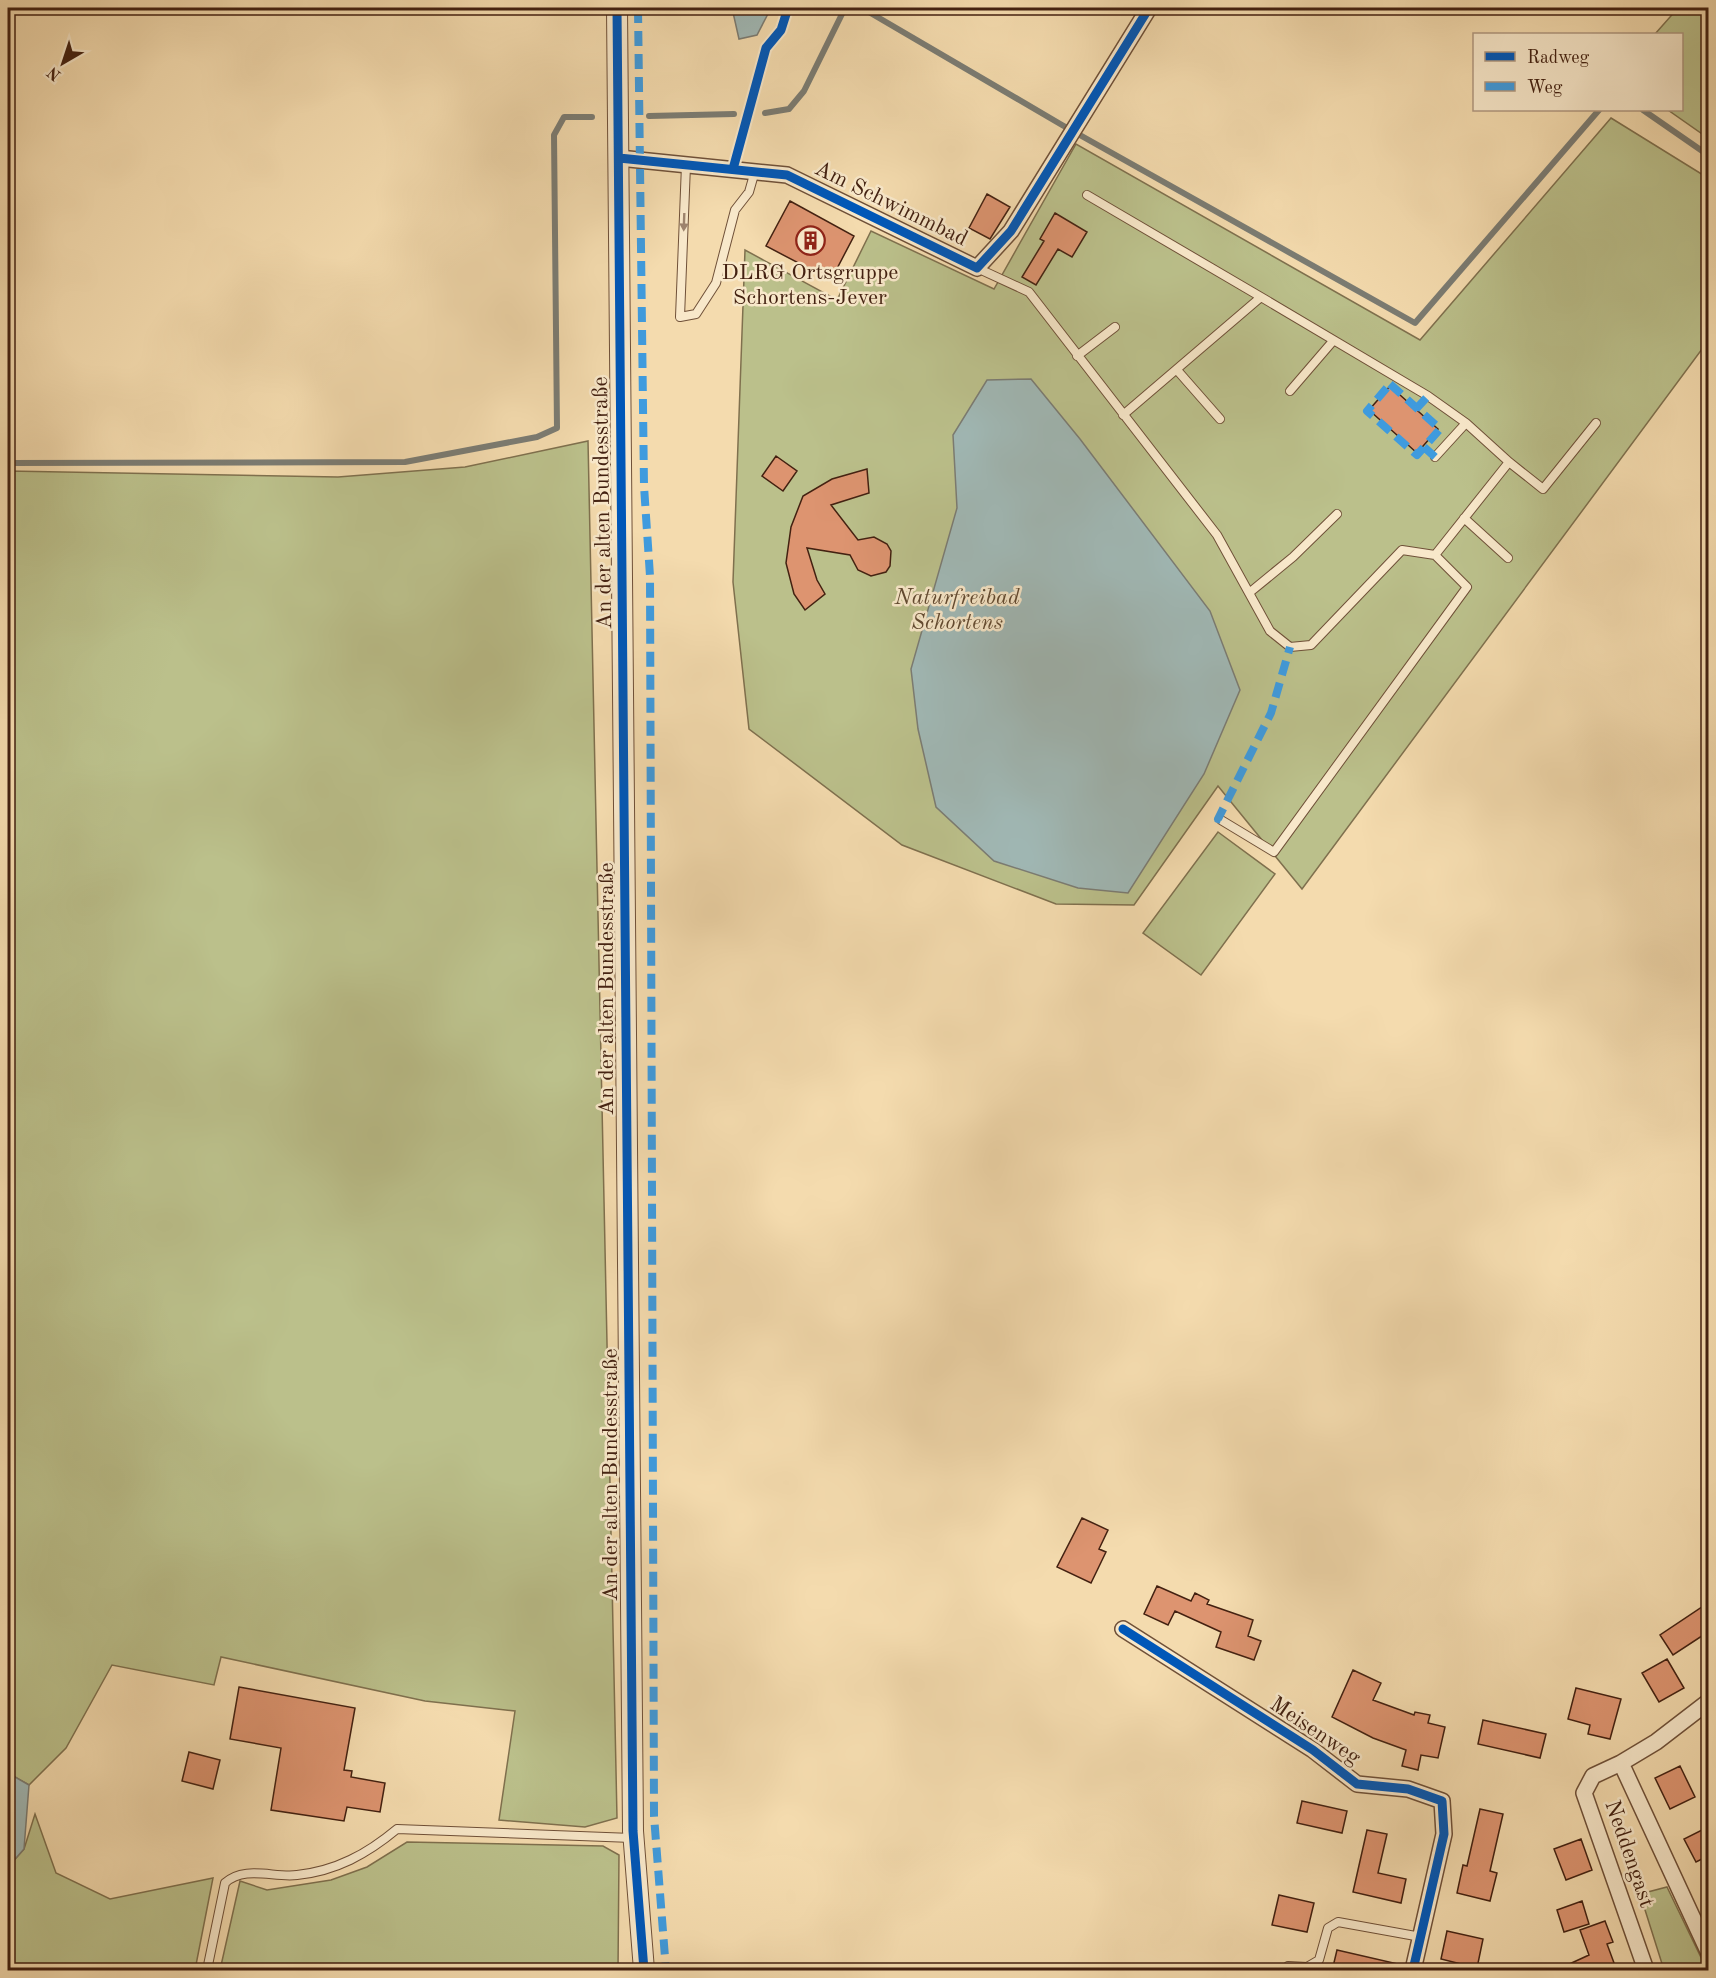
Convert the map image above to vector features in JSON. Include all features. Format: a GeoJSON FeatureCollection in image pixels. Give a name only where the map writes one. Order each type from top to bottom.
{"type":"FeatureCollection","features":[{"type":"Feature","properties":{"kind":"street","name":"An der alten Bundesstraße"},"geometry":{"type":"LineString","coordinates":[[617,8],[634,1839],[644,1971]]}},
{"type":"Feature","properties":{"kind":"street","name":"Am Schwimmbad"},"geometry":{"type":"LineString","coordinates":[[619,158],[787,175],[977,268],[1011,231],[1149,8]]}},
{"type":"Feature","properties":{"kind":"street","name":"Meisenweg"},"geometry":{"type":"LineString","coordinates":[[1123,1629],[1313,1750],[1357,1784],[1408,1789],[1442,1801],[1444,1834],[1413,1971]]}},
{"type":"Feature","properties":{"kind":"street"},"geometry":{"type":"LineString","coordinates":[[1621,1762],[1656,1742],[1708,1702]]}},
{"type":"Feature","properties":{"kind":"street","name":"Neddengast"},"geometry":{"type":"LineString","coordinates":[[1646,1971],[1584,1793],[1593,1776],[1621,1762],[1708,1951]]}},
{"type":"Feature","properties":{"kind":"lane"},"geometry":{"type":"LineString","coordinates":[[686,163],[680,317],[696,314],[716,283],[735,210],[749,192],[755,171]]}},
{"type":"Feature","properties":{"kind":"lane"},"geometry":{"type":"LineString","coordinates":[[1087,195],[1428,396],[1466,423],[1543,489],[1596,423]]}},
{"type":"Feature","properties":{"kind":"lane"},"geometry":{"type":"LineString","coordinates":[[977,268],[1029,292],[1217,535],[1270,631],[1290,647],[1311,645],[1402,550],[1436,555],[1467,587],[1274,852],[1221,820]]}},
{"type":"Feature","properties":{"kind":"lane"},"geometry":{"type":"LineString","coordinates":[[1123,416],[1261,297]]}},
{"type":"Feature","properties":{"kind":"lane"},"geometry":{"type":"LineString","coordinates":[[1077,356],[1115,327]]}},
{"type":"Feature","properties":{"kind":"lane"},"geometry":{"type":"LineString","coordinates":[[1290,391],[1333,341]]}},
{"type":"Feature","properties":{"kind":"lane"},"geometry":{"type":"LineString","coordinates":[[1177,370],[1220,419]]}},
{"type":"Feature","properties":{"kind":"lane"},"geometry":{"type":"LineString","coordinates":[[1435,457],[1466,423]]}},
{"type":"Feature","properties":{"kind":"lane"},"geometry":{"type":"LineString","coordinates":[[1436,555],[1509,462]]}},
{"type":"Feature","properties":{"kind":"lane"},"geometry":{"type":"LineString","coordinates":[[1249,593],[1337,514]]}},
{"type":"Feature","properties":{"kind":"lane"},"geometry":{"type":"LineString","coordinates":[[1464,518],[1508,558]]}},
{"type":"Feature","properties":{"kind":"lane"},"geometry":{"type":"LineString","coordinates":[[207,1971],[225,1883],[232,1877],[250,1874],[297,1875],[347,1863],[372,1850],[397,1830],[634,1839]]}},
{"type":"Feature","properties":{"kind":"lane"},"geometry":{"type":"LineString","coordinates":[[1288,1966],[1307,1967],[1319,1960],[1328,1928],[1338,1922],[1421,1937]]}},
{"type":"Feature","properties":{"kind":"green space"},"geometry":{"type":"Polygon","coordinates":[[[1678,8],[1708,8],[1708,138],[1669,111],[1683,111],[1683,33],[1656,33],[1678,8]]]}},
{"type":"Feature","properties":{"kind":"green space","name":"Naturfreibad Schortens"},"geometry":{"type":"Polygon","coordinates":[[[1611,118],[1708,178],[1708,341],[1302,889],[1218,786],[1134,905],[1056,904],[902,845],[749,729],[733,582],[745,250],[837,300],[871,231],[994,289],[1076,144],[1420,340],[1611,118]]]}},
{"type":"Feature","properties":{"kind":"green space"},"geometry":{"type":"Polygon","coordinates":[[[588,441],[617,1818],[585,1827],[499,1820],[515,1711],[425,1701],[221,1657],[214,1685],[112,1665],[66,1748],[29,1785],[8,1773],[8,471],[338,477],[465,467],[588,441]]]}},
{"type":"Feature","properties":{"kind":"green space"},"geometry":{"type":"Polygon","coordinates":[[[1218,832],[1275,874],[1201,975],[1143,933],[1218,832]]]}},
{"type":"Feature","properties":{"kind":"green space"},"geometry":{"type":"Polygon","coordinates":[[[35,1814],[56,1873],[110,1899],[213,1878],[195,1970],[8,1970],[8,1867],[24,1849],[35,1814]]]}},
{"type":"Feature","properties":{"kind":"green space"},"geometry":{"type":"Polygon","coordinates":[[[407,1842],[603,1846],[619,1855],[618,1970],[220,1970],[240,1881],[267,1890],[331,1880],[367,1867],[407,1842]]]}},
{"type":"Feature","properties":{"kind":"green space"},"geometry":{"type":"Polygon","coordinates":[[[1667,1887],[1707,1970],[1664,1970],[1640,1894],[1667,1887]]]}},
{"type":"Feature","properties":{"kind":"water"},"geometry":{"type":"Polygon","coordinates":[[[732,8],[771,8],[757,35],[739,39],[732,8]]]}},
{"type":"Feature","properties":{"kind":"water"},"geometry":{"type":"Polygon","coordinates":[[[1031,379],[1080,439],[1210,611],[1240,690],[1204,774],[1128,893],[1078,888],[994,861],[936,807],[918,729],[911,669],[957,508],[953,435],[987,380],[1031,379]]]}},
{"type":"Feature","properties":{"kind":"water"},"geometry":{"type":"Polygon","coordinates":[[[8,1773],[29,1785],[24,1849],[8,1867],[8,1773]]]}},
{"type":"Feature","properties":{"kind":"building"},"geometry":{"type":"Polygon","coordinates":[[[987,194],[1010,207],[990,239],[969,228],[987,194]]]}},
{"type":"Feature","properties":{"kind":"building","name":"DLRG Ortsgruppe Schortens-Jever"},"geometry":{"type":"Polygon","coordinates":[[[790,201],[854,236],[831,280],[766,246],[790,201]]]}},
{"type":"Feature","properties":{"kind":"building"},"geometry":{"type":"Polygon","coordinates":[[[1055,213],[1087,232],[1072,257],[1058,249],[1036,285],[1022,277],[1044,241],[1040,239],[1055,213]]]}},
{"type":"Feature","properties":{"kind":"building"},"geometry":{"type":"Polygon","coordinates":[[[1390,386],[1438,429],[1417,453],[1369,410],[1390,386]]]}},
{"type":"Feature","properties":{"kind":"building"},"geometry":{"type":"Polygon","coordinates":[[[776,456],[797,471],[783,491],[762,476],[776,456]]]}},
{"type":"Feature","properties":{"kind":"building"},"geometry":{"type":"Polygon","coordinates":[[[867,469],[869,493],[831,505],[858,540],[874,537],[887,544],[891,551],[890,566],[886,572],[871,576],[858,570],[850,555],[807,548],[817,580],[825,594],[805,610],[794,594],[786,563],[791,527],[803,496],[832,479],[867,469]]]}},
{"type":"Feature","properties":{"kind":"building"},"geometry":{"type":"Polygon","coordinates":[[[1082,1518],[1108,1530],[1099,1549],[1106,1552],[1091,1583],[1057,1567],[1082,1518]]]}},
{"type":"Feature","properties":{"kind":"building"},"geometry":{"type":"Polygon","coordinates":[[[1157,1586],[1191,1601],[1195,1593],[1209,1600],[1207,1604],[1253,1620],[1248,1636],[1261,1641],[1254,1660],[1216,1647],[1221,1632],[1175,1611],[1168,1625],[1144,1614],[1157,1586]]]}},
{"type":"Feature","properties":{"kind":"building"},"geometry":{"type":"Polygon","coordinates":[[[1708,1603],[1708,1632],[1673,1655],[1660,1635],[1708,1603]]]}},
{"type":"Feature","properties":{"kind":"building"},"geometry":{"type":"Polygon","coordinates":[[[1667,1659],[1684,1688],[1659,1702],[1642,1673],[1667,1659]]]}},
{"type":"Feature","properties":{"kind":"building"},"geometry":{"type":"Polygon","coordinates":[[[1353,1670],[1381,1683],[1373,1700],[1414,1715],[1415,1712],[1430,1715],[1428,1723],[1445,1727],[1438,1758],[1421,1755],[1418,1770],[1402,1766],[1406,1750],[1373,1738],[1332,1717],[1353,1670]]]}},
{"type":"Feature","properties":{"kind":"building"},"geometry":{"type":"Polygon","coordinates":[[[239,1687],[355,1708],[344,1770],[352,1771],[351,1777],[385,1783],[380,1812],[347,1807],[344,1821],[271,1810],[281,1748],[230,1739],[239,1687]]]}},
{"type":"Feature","properties":{"kind":"building"},"geometry":{"type":"Polygon","coordinates":[[[1576,1688],[1621,1699],[1610,1739],[1588,1734],[1590,1725],[1568,1719],[1576,1688]]]}},
{"type":"Feature","properties":{"kind":"building"},"geometry":{"type":"Polygon","coordinates":[[[1483,1720],[1546,1734],[1540,1758],[1478,1744],[1483,1720]]]}},
{"type":"Feature","properties":{"kind":"building"},"geometry":{"type":"Polygon","coordinates":[[[189,1752],[220,1760],[213,1789],[182,1781],[189,1752]]]}},
{"type":"Feature","properties":{"kind":"building"},"geometry":{"type":"Polygon","coordinates":[[[1680,1766],[1695,1797],[1670,1809],[1655,1778],[1680,1766]]]}},
{"type":"Feature","properties":{"kind":"building"},"geometry":{"type":"Polygon","coordinates":[[[1302,1801],[1347,1811],[1342,1833],[1297,1823],[1302,1801]]]}},
{"type":"Feature","properties":{"kind":"building"},"geometry":{"type":"Polygon","coordinates":[[[1480,1809],[1503,1814],[1490,1871],[1497,1873],[1490,1901],[1457,1893],[1463,1865],[1467,1866],[1480,1809]]]}},
{"type":"Feature","properties":{"kind":"building"},"geometry":{"type":"Polygon","coordinates":[[[1708,1827],[1708,1856],[1696,1862],[1684,1839],[1708,1827]]]}},
{"type":"Feature","properties":{"kind":"building"},"geometry":{"type":"Polygon","coordinates":[[[1367,1830],[1387,1834],[1378,1873],[1406,1879],[1401,1903],[1353,1892],[1367,1830]]]}},
{"type":"Feature","properties":{"kind":"building"},"geometry":{"type":"Polygon","coordinates":[[[1581,1839],[1592,1870],[1566,1880],[1554,1849],[1581,1839]]]}},
{"type":"Feature","properties":{"kind":"building"},"geometry":{"type":"Polygon","coordinates":[[[1279,1895],[1314,1903],[1307,1932],[1272,1925],[1279,1895]]]}},
{"type":"Feature","properties":{"kind":"building"},"geometry":{"type":"Polygon","coordinates":[[[1582,1901],[1589,1924],[1564,1932],[1557,1910],[1582,1901]]]}},
{"type":"Feature","properties":{"kind":"building"},"geometry":{"type":"Polygon","coordinates":[[[1605,1921],[1613,1942],[1607,1944],[1617,1971],[1554,1971],[1589,1955],[1580,1930],[1605,1921]]]}},
{"type":"Feature","properties":{"kind":"building"},"geometry":{"type":"Polygon","coordinates":[[[1447,1931],[1483,1939],[1477,1968],[1441,1959],[1447,1931]]]}},
{"type":"Feature","properties":{"kind":"building"},"geometry":{"type":"Polygon","coordinates":[[[1337,1950],[1398,1964],[1397,1971],[1332,1971],[1337,1950]]]}},
{"type":"Feature","properties":{"kind":"waterway"},"geometry":{"type":"LineString","coordinates":[[765,113],[789,109],[804,91],[845,8]]}},
{"type":"Feature","properties":{"kind":"waterway"},"geometry":{"type":"LineString","coordinates":[[862,8],[1062,125],[1415,323],[1598,111]]}},
{"type":"Feature","properties":{"kind":"waterway"},"geometry":{"type":"LineString","coordinates":[[1644,111],[1708,155]]}},
{"type":"Feature","properties":{"kind":"waterway"},"geometry":{"type":"LineString","coordinates":[[649,116],[734,114]]}},
{"type":"Feature","properties":{"kind":"waterway"},"geometry":{"type":"LineString","coordinates":[[8,463],[405,462],[537,437],[557,428],[554,135],[564,117],[592,117]]}},
{"type":"Feature","properties":{"kind":"marked path"},"geometry":{"type":"LineString","coordinates":[[638,8],[644,486],[650,576],[654,1816],[666,1970]]}},
{"type":"Feature","properties":{"kind":"marked path"},"geometry":{"type":"LineString","coordinates":[[1390,384],[1440,429],[1417,455],[1367,411],[1390,384]]}},
{"type":"Feature","properties":{"kind":"marked path"},"geometry":{"type":"LineString","coordinates":[[1416,409],[1428,396]]}},
{"type":"Feature","properties":{"kind":"marked path"},"geometry":{"type":"LineString","coordinates":[[1424,447],[1435,457]]}},
{"type":"Feature","properties":{"kind":"marked path"},"geometry":{"type":"LineString","coordinates":[[1221,820],[1218,819],[1271,713],[1290,647]]}},
{"type":"Feature","properties":{"kind":"cycle path"},"geometry":{"type":"LineString","coordinates":[[617,8],[633,1831],[644,1970]]}},
{"type":"Feature","properties":{"kind":"cycle path"},"geometry":{"type":"LineString","coordinates":[[733,169],[766,48],[781,30],[788,8]]}},
{"type":"Feature","properties":{"kind":"cycle path"},"geometry":{"type":"LineString","coordinates":[[619,158],[787,175],[977,268],[1011,231],[1149,8]]}},
{"type":"Feature","properties":{"kind":"cycle path"},"geometry":{"type":"LineString","coordinates":[[1123,1629],[1313,1750],[1357,1784],[1408,1789],[1442,1801],[1444,1834],[1413,1970]]}},
{"type":"Feature","properties":{"kind":"place","name":"DLRG Ortsgruppe Schortens-Jever"},"geometry":{"type":"Point","coordinates":[810,241]}}]}
